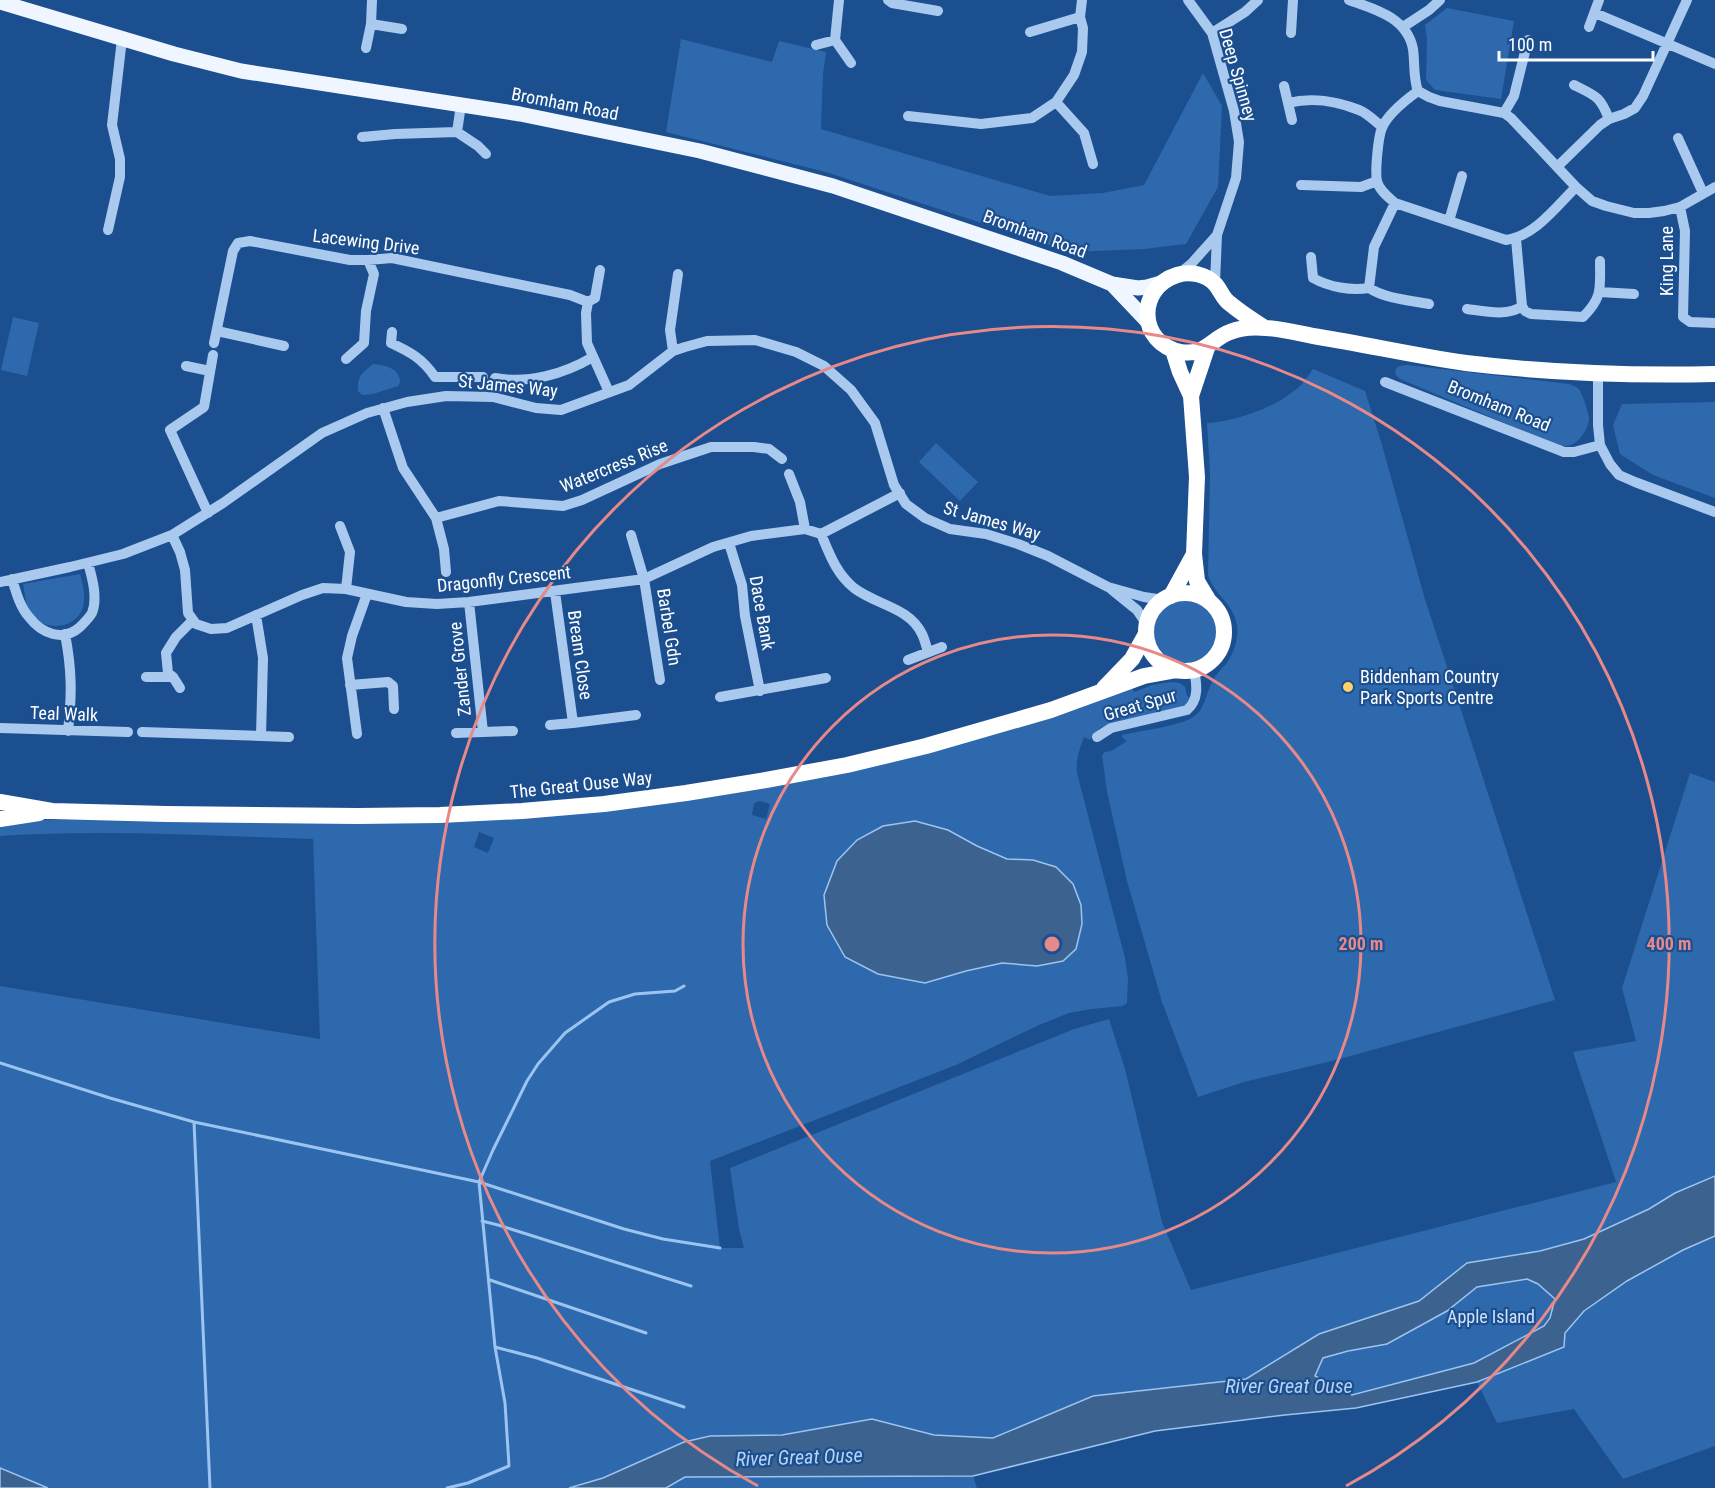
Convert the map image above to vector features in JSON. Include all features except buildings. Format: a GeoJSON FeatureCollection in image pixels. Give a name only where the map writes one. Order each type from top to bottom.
{"type":"FeatureCollection","features":[{"type":"Feature","properties":{"kind":"highway"},"geometry":{"type":"LineString","coordinates":[[1191,396],[1213,343],[1224,329],[1228,313],[1224,298],[1215,283],[1204,276],[1186,273],[1161,283],[1150,300],[1147,310],[1151,331],[1173,350],[1183,352],[1195,352],[1213,343],[1230,332],[1265,328],[1466,363],[1598,374],[1715,374]]}},
{"type":"Feature","properties":{"kind":"highway"},"geometry":{"type":"LineString","coordinates":[[1224,298],[1265,328]]}},
{"type":"Feature","properties":{"kind":"highway"},"geometry":{"type":"LineString","coordinates":[[1173,350],[1191,396],[1197,477],[1194,554],[1197,581],[1209,601]]}},
{"type":"Feature","properties":{"kind":"highway"},"geometry":{"type":"LineString","coordinates":[[1168,598],[1187,593],[1202,597],[1216,607],[1223,623],[1223,640],[1221,649],[1210,663],[1185,670],[1169,667],[1155,657],[1148,642],[1147,629],[1153,610],[1168,598],[1194,554]]}},
{"type":"Feature","properties":{"kind":"highway","name":"The Great Ouse Way"},"geometry":{"type":"LineString","coordinates":[[1101,691],[1131,659],[1147,629]]}},
{"type":"Feature","properties":{"kind":"highway","name":"The Great Ouse Way"},"geometry":{"type":"LineString","coordinates":[[0,802],[52,811],[382,816],[522,811],[604,804],[743,784],[847,765],[1001,726],[1051,711],[1144,676],[1185,670]]}},
{"type":"Feature","properties":{"kind":"highway","name":"The Great Ouse Way"},"geometry":{"type":"LineString","coordinates":[[0,819],[52,811]]}},
{"type":"Feature","properties":{"kind":"main road","name":"Bromham Road"},"geometry":{"type":"LineString","coordinates":[[0,2],[174,54],[241,71],[520,114],[700,151],[833,186],[956,226],[1112,284],[1147,288],[1161,283]]}},
{"type":"Feature","properties":{"kind":"main road","name":"Bromham Road"},"geometry":{"type":"LineString","coordinates":[[1112,284],[1148,322]]}},
{"type":"Feature","properties":{"kind":"street"},"geometry":{"type":"LineString","coordinates":[[366,48],[371,24],[372,0]]}},
{"type":"Feature","properties":{"kind":"street"},"geometry":{"type":"LineString","coordinates":[[839,0],[835,40],[851,63]]}},
{"type":"Feature","properties":{"kind":"street"},"geometry":{"type":"LineString","coordinates":[[888,0],[892,3],[938,11]]}},
{"type":"Feature","properties":{"kind":"street"},"geometry":{"type":"LineString","coordinates":[[908,116],[981,124],[1032,118],[1056,102],[1074,75],[1082,52],[1083,28],[1080,17],[1082,0]]}},
{"type":"Feature","properties":{"kind":"street","name":"Deep Spinney"},"geometry":{"type":"LineString","coordinates":[[1188,0],[1212,33],[1234,111],[1239,142],[1236,178],[1217,235],[1215,283]]}},
{"type":"Feature","properties":{"kind":"street"},"geometry":{"type":"LineString","coordinates":[[1212,33],[1245,12],[1258,0]]}},
{"type":"Feature","properties":{"kind":"street"},"geometry":{"type":"LineString","coordinates":[[1291,33],[1293,0]]}},
{"type":"Feature","properties":{"kind":"street"},"geometry":{"type":"LineString","coordinates":[[1348,0],[1391,17],[1403,27],[1410,37],[1413,49],[1418,91],[1429,98],[1504,113],[1592,201],[1619,210],[1649,213],[1680,207],[1715,187]]}},
{"type":"Feature","properties":{"kind":"street"},"geometry":{"type":"LineString","coordinates":[[1403,27],[1440,0]]}},
{"type":"Feature","properties":{"kind":"street"},"geometry":{"type":"LineString","coordinates":[[1589,27],[1599,0]]}},
{"type":"Feature","properties":{"kind":"street"},"geometry":{"type":"LineString","coordinates":[[1558,166],[1600,125],[1635,108],[1643,96],[1686,0]]}},
{"type":"Feature","properties":{"kind":"street"},"geometry":{"type":"LineString","coordinates":[[1595,12],[1715,64]]}},
{"type":"Feature","properties":{"kind":"street"},"geometry":{"type":"LineString","coordinates":[[1030,32],[1080,17]]}},
{"type":"Feature","properties":{"kind":"street"},"geometry":{"type":"LineString","coordinates":[[371,24],[402,29]]}},
{"type":"Feature","properties":{"kind":"street"},"geometry":{"type":"LineString","coordinates":[[108,230],[120,177],[120,159],[112,125],[122,39]]}},
{"type":"Feature","properties":{"kind":"street"},"geometry":{"type":"LineString","coordinates":[[816,45],[835,40]]}},
{"type":"Feature","properties":{"kind":"street"},"geometry":{"type":"LineString","coordinates":[[1504,113],[1514,96],[1528,40]]}},
{"type":"Feature","properties":{"kind":"street"},"geometry":{"type":"LineString","coordinates":[[1574,85],[1596,96],[1602,102],[1609,119]]}},
{"type":"Feature","properties":{"kind":"street"},"geometry":{"type":"LineString","coordinates":[[1284,86],[1292,120]]}},
{"type":"Feature","properties":{"kind":"street"},"geometry":{"type":"LineString","coordinates":[[1418,91],[1401,104],[1382,127],[1378,150],[1377,181],[1385,194],[1395,203],[1506,240],[1516,239],[1531,231],[1576,187]]}},
{"type":"Feature","properties":{"kind":"street"},"geometry":{"type":"LineString","coordinates":[[1288,103],[1299,100],[1316,100],[1361,110],[1382,127]]}},
{"type":"Feature","properties":{"kind":"street"},"geometry":{"type":"LineString","coordinates":[[1056,102],[1084,133],[1094,164]]}},
{"type":"Feature","properties":{"kind":"street"},"geometry":{"type":"LineString","coordinates":[[457,132],[461,105]]}},
{"type":"Feature","properties":{"kind":"street"},"geometry":{"type":"LineString","coordinates":[[362,137],[457,132],[486,154]]}},
{"type":"Feature","properties":{"kind":"street"},"geometry":{"type":"LineString","coordinates":[[1678,138],[1703,193]]}},
{"type":"Feature","properties":{"kind":"street"},"geometry":{"type":"LineString","coordinates":[[1449,221],[1462,176]]}},
{"type":"Feature","properties":{"kind":"street"},"geometry":{"type":"LineString","coordinates":[[1301,185],[1361,187],[1377,181]]}},
{"type":"Feature","properties":{"kind":"street"},"geometry":{"type":"LineString","coordinates":[[1369,288],[1374,247],[1395,203]]}},
{"type":"Feature","properties":{"kind":"street","name":"King Lane"},"geometry":{"type":"LineString","coordinates":[[1680,207],[1686,231],[1683,317],[1690,322],[1715,323]]}},
{"type":"Feature","properties":{"kind":"street","name":"Deep Spinney"},"geometry":{"type":"LineString","coordinates":[[1177,275],[1192,263],[1217,235]]}},
{"type":"Feature","properties":{"kind":"street"},"geometry":{"type":"LineString","coordinates":[[1516,239],[1522,306],[1531,314],[1583,317],[1594,306],[1600,292],[1600,261]]}},
{"type":"Feature","properties":{"kind":"street","name":"Lacewing Drive"},"geometry":{"type":"LineString","coordinates":[[217,331],[233,251],[238,243],[250,241],[350,260],[392,258],[570,295],[588,302]]}},
{"type":"Feature","properties":{"kind":"street"},"geometry":{"type":"LineString","coordinates":[[1311,257],[1313,278],[1323,284],[1358,290],[1369,288],[1376,293],[1429,304]]}},
{"type":"Feature","properties":{"kind":"street"},"geometry":{"type":"LineString","coordinates":[[346,359],[364,344],[366,311],[374,274],[368,260]]}},
{"type":"Feature","properties":{"kind":"street"},"geometry":{"type":"LineString","coordinates":[[600,270],[595,298],[588,302],[587,343],[609,392]]}},
{"type":"Feature","properties":{"kind":"street"},"geometry":{"type":"LineString","coordinates":[[672,351],[670,330],[678,274]]}},
{"type":"Feature","properties":{"kind":"street"},"geometry":{"type":"LineString","coordinates":[[1600,292],[1634,294]]}},
{"type":"Feature","properties":{"kind":"street"},"geometry":{"type":"LineString","coordinates":[[1467,309],[1498,312],[1517,310],[1522,306]]}},
{"type":"Feature","properties":{"kind":"street"},"geometry":{"type":"LineString","coordinates":[[214,343],[217,331],[284,346]]}},
{"type":"Feature","properties":{"kind":"street","name":"St James Way"},"geometry":{"type":"LineString","coordinates":[[392,332],[390,343],[417,357],[428,366],[435,377]]}},
{"type":"Feature","properties":{"kind":"street","name":"St James Way"},"geometry":{"type":"LineString","coordinates":[[0,582],[123,554],[172,535],[208,513],[322,433],[367,412],[446,396],[493,397],[536,408],[561,410],[629,385],[672,351],[707,342],[755,340],[796,352],[824,366],[851,390],[875,423],[894,484],[906,504],[925,518],[950,529],[986,534],[1018,544],[1048,556],[1108,587]]}},
{"type":"Feature","properties":{"kind":"street"},"geometry":{"type":"LineString","coordinates":[[208,513],[170,430],[204,407],[213,355]]}},
{"type":"Feature","properties":{"kind":"street"},"geometry":{"type":"LineString","coordinates":[[495,378],[507,381],[560,374],[593,357]]}},
{"type":"Feature","properties":{"kind":"street"},"geometry":{"type":"LineString","coordinates":[[186,366],[210,371]]}},
{"type":"Feature","properties":{"kind":"street"},"geometry":{"type":"LineString","coordinates":[[1598,374],[1600,445],[1619,475],[1715,512]]}},
{"type":"Feature","properties":{"kind":"street","name":"St James Way"},"geometry":{"type":"LineString","coordinates":[[435,377],[483,377]]}},
{"type":"Feature","properties":{"kind":"street","name":"St James Way"},"geometry":{"type":"LineString","coordinates":[[429,398],[435,377]]}},
{"type":"Feature","properties":{"kind":"street","name":"Bromham Road"},"geometry":{"type":"LineString","coordinates":[[1385,382],[1564,452],[1574,452],[1600,445]]}},
{"type":"Feature","properties":{"kind":"street"},"geometry":{"type":"LineString","coordinates":[[383,408],[403,468],[436,518],[444,549],[446,572]]}},
{"type":"Feature","properties":{"kind":"street","name":"Watercress Rise"},"geometry":{"type":"LineString","coordinates":[[436,518],[499,501],[563,507],[660,464],[711,447],[769,449],[782,459]]}},
{"type":"Feature","properties":{"kind":"street"},"geometry":{"type":"LineString","coordinates":[[789,474],[800,502],[805,529]]}},
{"type":"Feature","properties":{"kind":"street"},"geometry":{"type":"LineString","coordinates":[[900,493],[821,534],[833,565],[842,576],[865,596],[905,614],[921,632],[928,652]]}},
{"type":"Feature","properties":{"kind":"street"},"geometry":{"type":"LineString","coordinates":[[340,526],[350,552],[346,589]]}},
{"type":"Feature","properties":{"kind":"street","name":"Dragonfly Crescent"},"geometry":{"type":"LineString","coordinates":[[193,620],[196,624],[211,629],[227,628],[323,588],[346,589],[406,602],[437,604],[555,592],[644,579],[713,547],[751,536],[805,529],[821,534]]}},
{"type":"Feature","properties":{"kind":"street"},"geometry":{"type":"LineString","coordinates":[[172,535],[185,570],[188,613],[193,620],[176,637],[166,653],[168,672],[180,688]]}},
{"type":"Feature","properties":{"kind":"street","name":"Barbel Gdn"},"geometry":{"type":"LineString","coordinates":[[630,535],[644,579],[660,680]]}},
{"type":"Feature","properties":{"kind":"street","name":"Dace Bank"},"geometry":{"type":"LineString","coordinates":[[729,543],[742,585],[745,616],[760,691]]}},
{"type":"Feature","properties":{"kind":"street"},"geometry":{"type":"LineString","coordinates":[[12,579],[28,616],[40,628],[57,637],[74,632],[92,612],[94,595],[88,563]]}},
{"type":"Feature","properties":{"kind":"street"},"geometry":{"type":"LineString","coordinates":[[1108,587],[1144,597],[1168,598]]}},
{"type":"Feature","properties":{"kind":"street"},"geometry":{"type":"LineString","coordinates":[[1108,587],[1137,610],[1147,629]]}},
{"type":"Feature","properties":{"kind":"street","name":"Bream Close"},"geometry":{"type":"LineString","coordinates":[[555,592],[573,723]]}},
{"type":"Feature","properties":{"kind":"street"},"geometry":{"type":"LineString","coordinates":[[357,734],[346,658],[368,594]]}},
{"type":"Feature","properties":{"kind":"street","name":"Zander Grove"},"geometry":{"type":"LineString","coordinates":[[469,602],[483,732]]}},
{"type":"Feature","properties":{"kind":"street"},"geometry":{"type":"LineString","coordinates":[[256,615],[263,658],[261,736]]}},
{"type":"Feature","properties":{"kind":"street"},"geometry":{"type":"LineString","coordinates":[[66,634],[72,680],[68,731]]}},
{"type":"Feature","properties":{"kind":"street"},"geometry":{"type":"LineString","coordinates":[[908,660],[942,647]]}},
{"type":"Feature","properties":{"kind":"street","name":"Great Spur"},"geometry":{"type":"LineString","coordinates":[[1097,737],[1111,728],[1186,710],[1192,705],[1196,694],[1185,670]]}},
{"type":"Feature","properties":{"kind":"street"},"geometry":{"type":"LineString","coordinates":[[146,676],[173,676]]}},
{"type":"Feature","properties":{"kind":"street"},"geometry":{"type":"LineString","coordinates":[[720,697],[826,678]]}},
{"type":"Feature","properties":{"kind":"street"},"geometry":{"type":"LineString","coordinates":[[350,685],[388,682],[393,686],[394,709]]}},
{"type":"Feature","properties":{"kind":"street","name":"Bream Close"},"geometry":{"type":"LineString","coordinates":[[550,725],[636,715]]}},
{"type":"Feature","properties":{"kind":"street","name":"Teal Walk"},"geometry":{"type":"LineString","coordinates":[[0,728],[128,732]]}},
{"type":"Feature","properties":{"kind":"street"},"geometry":{"type":"LineString","coordinates":[[456,733],[513,731]]}},
{"type":"Feature","properties":{"kind":"street"},"geometry":{"type":"LineString","coordinates":[[142,732],[290,737]]}},
{"type":"Feature","properties":{"kind":"green space"},"geometry":{"type":"Polygon","coordinates":[[[1447,8],[1514,21],[1501,99],[1435,90],[1426,80],[1425,25],[1447,8]]]}},
{"type":"Feature","properties":{"kind":"green space"},"geometry":{"type":"Polygon","coordinates":[[[681,39],[772,62],[779,41],[826,52],[821,129],[1050,196],[1103,193],[1144,185],[1203,73],[1222,106],[1218,187],[1186,244],[1144,249],[1070,252],[826,172],[666,132],[681,39]]]}},
{"type":"Feature","properties":{"kind":"green space"},"geometry":{"type":"Polygon","coordinates":[[[13,317],[39,323],[27,376],[1,370],[13,317]]]}},
{"type":"Feature","properties":{"kind":"green space"},"geometry":{"type":"Polygon","coordinates":[[[373,364],[395,370],[400,382],[398,386],[362,395],[358,391],[359,378],[373,364]]]}},
{"type":"Feature","properties":{"kind":"green space"},"geometry":{"type":"Polygon","coordinates":[[[1407,365],[1569,384],[1578,388],[1581,394],[1588,412],[1588,423],[1582,436],[1575,443],[1566,446],[1552,443],[1400,379],[1395,370],[1399,366],[1407,365]]]}},
{"type":"Feature","properties":{"kind":"green space","name":"Biddenham Country Park Sports Centre"},"geometry":{"type":"Polygon","coordinates":[[[1313,369],[1365,391],[1424,596],[1555,1000],[1332,1061],[1244,1082],[1198,1097],[1162,1002],[1127,881],[1107,792],[1102,755],[1127,741],[1122,735],[1179,723],[1197,714],[1203,706],[1213,679],[1229,660],[1235,645],[1237,625],[1235,616],[1210,581],[1208,574],[1210,474],[1207,423],[1239,417],[1283,399],[1298,388],[1313,369]]]}},
{"type":"Feature","properties":{"kind":"green space"},"geometry":{"type":"Polygon","coordinates":[[[1715,402],[1715,498],[1653,475],[1620,454],[1613,425],[1622,404],[1715,402]]]}},
{"type":"Feature","properties":{"kind":"green space"},"geometry":{"type":"Polygon","coordinates":[[[936,443],[978,482],[960,501],[919,462],[936,443]]]}},
{"type":"Feature","properties":{"kind":"green space"},"geometry":{"type":"Polygon","coordinates":[[[80,574],[84,603],[79,615],[73,621],[65,625],[47,625],[32,616],[27,605],[23,584],[80,574]]]}},
{"type":"Feature","properties":{"kind":"green space"},"geometry":{"type":"Polygon","coordinates":[[[1179,601],[1191,601],[1207,610],[1214,620],[1216,632],[1214,644],[1207,654],[1191,663],[1179,663],[1168,658],[1159,649],[1154,638],[1154,626],[1159,615],[1168,606],[1179,601]]]}},
{"type":"Feature","properties":{"kind":"green space"},"geometry":{"type":"Polygon","coordinates":[[[1180,683],[1185,687],[1187,696],[1191,698],[1187,705],[1107,725],[1100,728],[1090,740],[1084,737],[1077,763],[1077,773],[1125,958],[1128,979],[1127,1003],[1123,1006],[1069,1013],[956,1065],[710,1161],[720,1248],[744,1248],[730,1168],[1074,1029],[1109,1019],[1125,1069],[1162,1222],[1191,1290],[1616,1182],[1573,1052],[1636,1041],[1622,988],[1690,773],[1715,782],[1715,1176],[1675,1193],[1649,1209],[1584,1239],[1540,1251],[1467,1263],[1419,1301],[1319,1334],[1246,1379],[1093,1396],[993,1438],[934,1435],[872,1419],[782,1435],[710,1436],[603,1478],[569,1488],[48,1488],[0,1468],[0,986],[320,1039],[313,839],[117,833],[0,836],[0,823],[76,819],[441,823],[928,753],[1053,718],[1131,687],[1134,692],[1152,685],[1180,683]],[[760,801],[754,803],[752,815],[766,819],[770,804],[760,801]],[[479,832],[474,847],[488,853],[494,838],[479,832]]]}},
{"type":"Feature","properties":{"kind":"green space"},"geometry":{"type":"Polygon","coordinates":[[[1715,1236],[1715,1446],[1623,1479],[1574,1409],[1497,1423],[1477,1382],[1564,1347],[1565,1333],[1584,1311],[1627,1281],[1683,1250],[1715,1236]]]}},
{"type":"Feature","properties":{"kind":"green space","name":"Apple Island"},"geometry":{"type":"Polygon","coordinates":[[[1527,1279],[1538,1284],[1556,1299],[1550,1318],[1544,1326],[1475,1363],[1352,1395],[1315,1377],[1322,1358],[1348,1351],[1447,1311],[1477,1287],[1527,1279]]]}},
{"type":"Feature","properties":{"kind":"green space"},"geometry":{"type":"Polygon","coordinates":[[[973,1476],[977,1488],[666,1488],[684,1477],[973,1476]]]}},
{"type":"Feature","properties":{"kind":"water"},"geometry":{"type":"Polygon","coordinates":[[[915,821],[948,830],[1007,859],[1033,860],[1056,867],[1073,884],[1081,905],[1082,924],[1076,949],[1063,961],[1037,966],[1002,963],[925,983],[878,974],[845,957],[827,925],[824,895],[837,861],[857,840],[883,826],[915,821]]]}},
{"type":"Feature","properties":{"kind":"water","name":"River Great Ouse"},"geometry":{"type":"Polygon","coordinates":[[[1715,1176],[1715,1236],[1683,1250],[1627,1281],[1584,1311],[1565,1333],[1564,1347],[1477,1382],[1356,1408],[1155,1431],[973,1476],[685,1477],[666,1488],[569,1488],[603,1478],[684,1442],[710,1436],[782,1435],[872,1419],[934,1435],[993,1438],[1093,1396],[1246,1379],[1319,1334],[1419,1301],[1467,1263],[1540,1251],[1584,1239],[1649,1209],[1675,1193],[1715,1176]],[[1527,1279],[1477,1287],[1447,1311],[1387,1344],[1323,1358],[1315,1376],[1352,1395],[1474,1363],[1544,1326],[1550,1318],[1555,1299],[1538,1284],[1527,1279]]]}},
{"type":"Feature","properties":{"kind":"water"},"geometry":{"type":"Polygon","coordinates":[[[0,1468],[48,1488],[0,1488],[0,1468]]]}},
{"type":"Feature","properties":{"kind":"waterway"},"geometry":{"type":"LineString","coordinates":[[447,1488],[468,1483],[509,1466],[505,1403],[495,1347],[479,1182],[493,1150],[527,1081],[538,1064],[565,1033],[609,1002],[635,994],[675,991],[684,986]]}},
{"type":"Feature","properties":{"kind":"waterway"},"geometry":{"type":"LineString","coordinates":[[0,1063],[194,1122],[479,1182],[624,1229],[663,1239],[720,1248]]}},
{"type":"Feature","properties":{"kind":"waterway"},"geometry":{"type":"LineString","coordinates":[[194,1122],[210,1488]]}},
{"type":"Feature","properties":{"kind":"waterway"},"geometry":{"type":"LineString","coordinates":[[482,1221],[691,1286]]}},
{"type":"Feature","properties":{"kind":"waterway"},"geometry":{"type":"LineString","coordinates":[[490,1280],[646,1333]]}},
{"type":"Feature","properties":{"kind":"waterway"},"geometry":{"type":"LineString","coordinates":[[495,1347],[537,1358],[684,1407]]}},
{"type":"Feature","properties":{"kind":"place","name":"Biddenham Country Park Sports Centre"},"geometry":{"type":"Point","coordinates":[1348,687]}}]}
